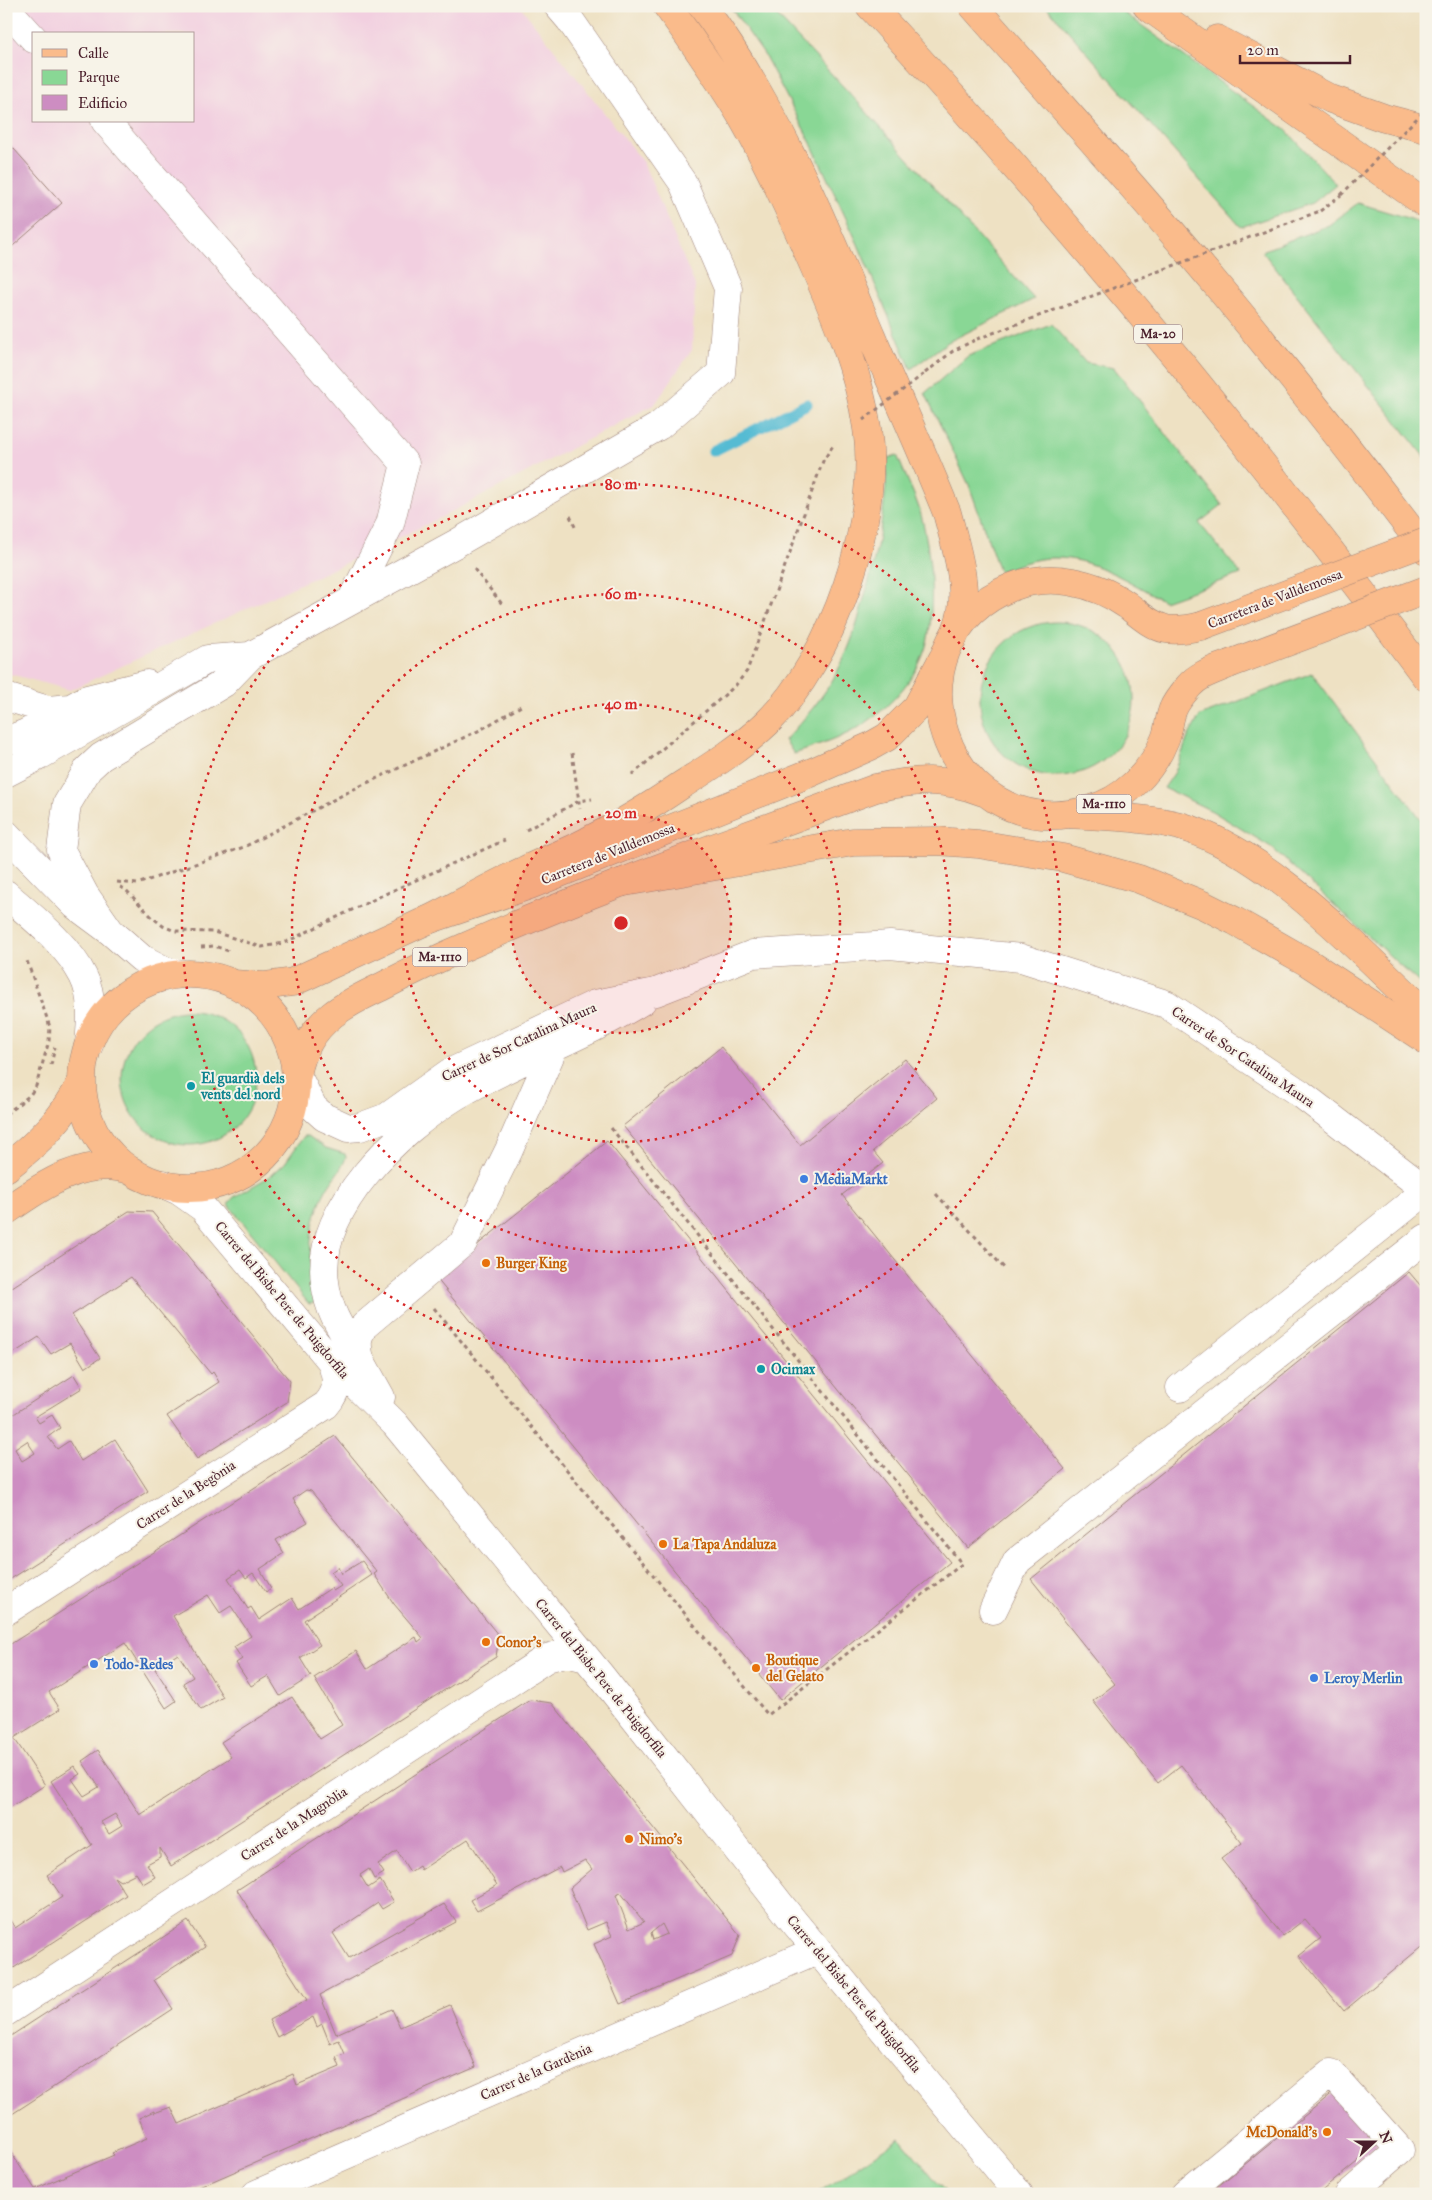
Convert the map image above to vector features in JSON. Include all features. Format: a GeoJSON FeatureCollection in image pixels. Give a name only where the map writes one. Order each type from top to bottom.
{"type":"FeatureCollection","features":[{"type":"Feature","properties":{"kind":"main road"},"geometry":{"type":"LineString","coordinates":[[428,920],[525,870],[595,838],[647,808],[742,745],[787,703],[805,676],[822,648],[849,577],[865,508],[869,456],[867,429],[861,398],[833,310],[794,220],[744,121],[714,72],[666,6]]}},
{"type":"Feature","properties":{"kind":"main road"},"geometry":{"type":"LineString","coordinates":[[702,6],[758,89],[791,151],[820,212],[940,496],[955,542],[963,592],[963,607],[948,648]]}},
{"type":"Feature","properties":{"kind":"main road","name":"Ma-20"},"geometry":{"type":"LineString","coordinates":[[870,6],[1033,187],[1151,325],[1317,532],[1426,677]]}},
{"type":"Feature","properties":{"kind":"main road"},"geometry":{"type":"LineString","coordinates":[[973,6],[1094,142],[1215,283],[1334,430],[1426,550]]}},
{"type":"Feature","properties":{"kind":"main road"},"geometry":{"type":"LineString","coordinates":[[1147,6],[1426,204]]}},
{"type":"Feature","properties":{"kind":"main road"},"geometry":{"type":"LineString","coordinates":[[1159,6],[1272,70],[1331,99],[1384,118],[1426,129]]}},
{"type":"Feature","properties":{"kind":"main road","name":"Carretera de Valldemossa"},"geometry":{"type":"LineString","coordinates":[[234,984],[264,986],[293,982],[428,920],[530,885],[810,774],[871,746],[887,737],[917,707],[948,648],[978,608],[1012,587],[1031,582],[1052,580],[1091,586],[1126,604],[1154,625],[1166,629],[1184,630],[1201,626],[1426,542]]}},
{"type":"Feature","properties":{"kind":"main road","name":"Ma-1110"},"geometry":{"type":"LineString","coordinates":[[948,648],[938,698],[941,726],[952,754],[961,768],[987,794],[999,802],[1041,815],[1071,814],[1105,804],[1134,784],[1156,756],[1170,724],[1173,709],[1190,685],[1200,676],[1426,590]]}},
{"type":"Feature","properties":{"kind":"main road","name":"Ma-1110"},"geometry":{"type":"LineString","coordinates":[[297,1075],[301,1057],[313,1035],[334,1013],[354,1000],[436,959],[530,918],[876,788],[921,781],[952,782],[987,794]]}},
{"type":"Feature","properties":{"kind":"main road"},"geometry":{"type":"LineString","coordinates":[[1071,814],[1156,820],[1204,834],[1225,845],[1249,859],[1301,897],[1426,1013]]}},
{"type":"Feature","properties":{"kind":"main road"},"geometry":{"type":"LineString","coordinates":[[620,883],[853,842],[937,841],[978,844],[1063,858],[1139,879],[1203,905],[1235,921],[1307,962],[1426,1040]]}},
{"type":"Feature","properties":{"kind":"main road"},"geometry":{"type":"LineString","coordinates":[[6,1168],[22,1156],[68,1109],[82,1081],[89,1045],[105,1014],[132,989],[157,979],[183,974],[200,974],[234,984],[252,994],[277,1020],[291,1051],[297,1075],[297,1089],[288,1119],[271,1149],[260,1161],[231,1179],[199,1187],[163,1184],[119,1166],[105,1166],[76,1171],[40,1189],[6,1211]]}},
{"type":"Feature","properties":{"kind":"main road"},"geometry":{"type":"LineString","coordinates":[[82,1081],[84,1099],[96,1134],[106,1148],[132,1171]]}},
{"type":"Feature","properties":{"kind":"street"},"geometry":{"type":"LineString","coordinates":[[110,930],[85,895],[61,850],[66,804],[88,769],[101,757],[224,683],[250,656],[455,544],[659,426],[721,373],[728,288],[683,183],[570,20],[558,6]]}},
{"type":"Feature","properties":{"kind":"street"},"geometry":{"type":"LineString","coordinates":[[6,8],[32,37]]}},
{"type":"Feature","properties":{"kind":"street"},"geometry":{"type":"LineString","coordinates":[[106,122],[405,464],[390,524],[351,601]]}},
{"type":"Feature","properties":{"kind":"street"},"geometry":{"type":"LineString","coordinates":[[6,773],[208,659],[250,656]]}},
{"type":"Feature","properties":{"kind":"street"},"geometry":{"type":"LineString","coordinates":[[6,741],[26,733],[87,699],[175,677]]}},
{"type":"Feature","properties":{"kind":"street"},"geometry":{"type":"LineString","coordinates":[[6,697],[48,710],[70,708]]}},
{"type":"Feature","properties":{"kind":"street"},"geometry":{"type":"LineString","coordinates":[[6,834],[75,905],[110,930],[141,958],[168,972],[183,974]]}},
{"type":"Feature","properties":{"kind":"street"},"geometry":{"type":"LineString","coordinates":[[6,894],[72,957],[84,977],[91,1010],[89,1045]]}},
{"type":"Feature","properties":{"kind":"street","name":"Carrer de Sor Catalina Maura"},"geometry":{"type":"LineString","coordinates":[[297,1075],[313,1107],[324,1117],[348,1128],[360,1127],[387,1117],[449,1073],[595,1004],[656,992],[753,954],[890,945],[1021,958],[1166,1004],[1300,1094],[1426,1190]]}},
{"type":"Feature","properties":{"kind":"street"},"geometry":{"type":"LineString","coordinates":[[395,1424],[360,1359],[341,1331],[328,1298],[325,1281],[326,1245],[331,1229],[347,1199],[360,1181],[392,1147],[442,1106],[475,1086],[609,1022],[656,992]]}},
{"type":"Feature","properties":{"kind":"street"},"geometry":{"type":"LineString","coordinates":[[360,1359],[357,1346],[358,1335],[364,1326],[463,1242],[509,1150],[554,1047]]}},
{"type":"Feature","properties":{"kind":"street","name":"Carrer del Bisbe Pere de Puigdorfila"},"geometry":{"type":"LineString","coordinates":[[163,1184],[203,1208],[331,1361],[395,1424],[586,1658],[817,1950],[1019,2194]]}},
{"type":"Feature","properties":{"kind":"street"},"geometry":{"type":"LineString","coordinates":[[1180,1388],[1426,1190]]}},
{"type":"Feature","properties":{"kind":"street"},"geometry":{"type":"LineString","coordinates":[[993,1610],[1017,1561],[1426,1238]]}},
{"type":"Feature","properties":{"kind":"street","name":"Carrer de la Begònia"},"geometry":{"type":"LineString","coordinates":[[6,1611],[326,1404],[334,1396],[336,1387],[336,1376],[331,1361]]}},
{"type":"Feature","properties":{"kind":"street","name":"Carrer de la Magnòlia"},"geometry":{"type":"LineString","coordinates":[[6,2012],[547,1658],[564,1653],[586,1658]]}},
{"type":"Feature","properties":{"kind":"street","name":"Carrer de la Gardènia"},"geometry":{"type":"LineString","coordinates":[[256,2194],[817,1950]]}},
{"type":"Feature","properties":{"kind":"street"},"geometry":{"type":"LineString","coordinates":[[1185,2194],[1331,2073],[1400,2150],[1349,2194]]}},
{"type":"Feature","properties":{"kind":"path"},"geometry":{"type":"LineString","coordinates":[[856,426],[953,351],[977,339],[1320,211],[1341,195],[1426,109]]}},
{"type":"Feature","properties":{"kind":"path"},"geometry":{"type":"LineString","coordinates":[[627,780],[736,686],[747,671],[822,461],[836,441]]}},
{"type":"Feature","properties":{"kind":"path"},"geometry":{"type":"LineString","coordinates":[[470,564],[502,604]]}},
{"type":"Feature","properties":{"kind":"path"},"geometry":{"type":"LineString","coordinates":[[109,881],[137,884],[244,847],[352,790],[480,730],[521,706]]}},
{"type":"Feature","properties":{"kind":"path"},"geometry":{"type":"LineString","coordinates":[[572,753],[582,816]]}},
{"type":"Feature","properties":{"kind":"path"},"geometry":{"type":"LineString","coordinates":[[525,831],[579,800],[597,799]]}},
{"type":"Feature","properties":{"kind":"path"},"geometry":{"type":"LineString","coordinates":[[94,908],[119,887],[125,889],[152,917],[169,928],[191,932],[214,932],[262,947],[274,946],[508,839]]}},
{"type":"Feature","properties":{"kind":"path"},"geometry":{"type":"LineString","coordinates":[[197,947],[214,946],[235,954]]}},
{"type":"Feature","properties":{"kind":"path"},"geometry":{"type":"LineString","coordinates":[[6,1114],[30,1095],[36,1086],[50,1027],[24,952]]}},
{"type":"Feature","properties":{"kind":"path"},"geometry":{"type":"LineString","coordinates":[[49,1074],[57,1042]]}},
{"type":"Feature","properties":{"kind":"path"},"geometry":{"type":"LineString","coordinates":[[414,1284],[768,1715],[962,1564],[610,1128]]}},
{"type":"Feature","properties":{"kind":"path"},"geometry":{"type":"LineString","coordinates":[[936,1194],[1006,1270]]}},
{"type":"Feature","properties":{"kind":"shaded area"},"geometry":{"type":"Polygon","coordinates":[[[6,6],[520,6],[643,162],[695,285],[692,350],[655,404],[442,517],[70,690],[6,673],[6,6]]]}},
{"type":"Feature","properties":{"kind":"green space"},"geometry":{"type":"Polygon","coordinates":[[[730,6],[768,6],[854,98],[1034,299],[948,342],[911,369],[857,242],[809,139],[765,56],[730,6]]]}},
{"type":"Feature","properties":{"kind":"green space"},"geometry":{"type":"Polygon","coordinates":[[[1046,6],[1115,6],[1286,130],[1336,184],[1313,203],[1241,227],[1046,6]]]}},
{"type":"Feature","properties":{"kind":"green space"},"geometry":{"type":"Polygon","coordinates":[[[1358,203],[1414,220],[1426,228],[1426,459],[1262,251],[1329,225],[1358,203]]]}},
{"type":"Feature","properties":{"kind":"green space"},"geometry":{"type":"Polygon","coordinates":[[[1051,324],[1086,363],[1114,368],[1222,505],[1199,523],[1241,574],[1164,601],[1110,572],[1081,561],[1051,558],[1038,559],[999,571],[969,485],[925,393],[968,356],[1051,324]]]}},
{"type":"Feature","properties":{"kind":"green space"},"geometry":{"type":"Polygon","coordinates":[[[897,455],[919,508],[927,542],[931,603],[928,640],[923,655],[906,685],[873,718],[839,738],[794,754],[785,740],[821,698],[833,680],[853,636],[877,548],[883,513],[888,458],[897,455]]]}},
{"type":"Feature","properties":{"kind":"green space"},"geometry":{"type":"Polygon","coordinates":[[[1057,622],[1086,628],[1100,635],[1111,645],[1121,656],[1128,670],[1134,699],[1128,728],[1121,742],[1111,753],[1100,763],[1086,770],[1057,776],[1028,770],[1014,763],[1003,753],[993,742],[986,728],[980,699],[986,670],[993,656],[1003,645],[1014,635],[1028,628],[1057,622]]]}},
{"type":"Feature","properties":{"kind":"green space"},"geometry":{"type":"Polygon","coordinates":[[[1312,673],[1426,826],[1426,989],[1271,847],[1212,811],[1164,788],[1175,772],[1188,737],[1200,716],[1312,673]]]}},
{"type":"Feature","properties":{"kind":"green space"},"geometry":{"type":"Polygon","coordinates":[[[189,1011],[215,1016],[226,1022],[236,1031],[245,1041],[251,1052],[256,1078],[251,1104],[245,1115],[236,1125],[226,1134],[215,1140],[189,1145],[163,1140],[152,1134],[142,1125],[133,1115],[127,1104],[122,1078],[127,1052],[133,1041],[142,1031],[152,1022],[163,1016],[189,1011]]]}},
{"type":"Feature","properties":{"kind":"green space"},"geometry":{"type":"Polygon","coordinates":[[[304,1136],[308,1136],[326,1148],[345,1154],[346,1157],[326,1190],[315,1217],[310,1257],[315,1299],[314,1303],[309,1304],[228,1204],[234,1197],[272,1175],[285,1163],[304,1136]]]}},
{"type":"Feature","properties":{"kind":"green space"},"geometry":{"type":"Polygon","coordinates":[[[900,2138],[947,2194],[816,2194],[900,2138]]]}},
{"type":"Feature","properties":{"kind":"building"},"geometry":{"type":"Polygon","coordinates":[[[6,140],[62,203],[6,252],[6,140]]]}},
{"type":"Feature","properties":{"kind":"building"},"geometry":{"type":"Polygon","coordinates":[[[721,1047],[800,1145],[905,1059],[937,1098],[873,1151],[883,1163],[842,1195],[1065,1469],[968,1548],[623,1126],[721,1047]]]}},
{"type":"Feature","properties":{"kind":"building"},"geometry":{"type":"Polygon","coordinates":[[[607,1141],[950,1562],[780,1700],[436,1278],[607,1141]]]}},
{"type":"Feature","properties":{"kind":"building"},"geometry":{"type":"Polygon","coordinates":[[[129,1211],[152,1212],[290,1381],[287,1402],[197,1459],[167,1416],[219,1382],[213,1372],[211,1374],[131,1277],[72,1315],[100,1358],[85,1368],[70,1343],[51,1354],[39,1337],[6,1358],[6,1291],[129,1211]]]}},
{"type":"Feature","properties":{"kind":"building"},"geometry":{"type":"Polygon","coordinates":[[[1409,1272],[1426,1292],[1426,1943],[1344,2011],[1299,1956],[1321,1938],[1305,1919],[1283,1936],[1221,1859],[1242,1843],[1181,1765],[1158,1783],[1093,1701],[1115,1684],[1031,1579],[1409,1272]]]}},
{"type":"Feature","properties":{"kind":"building"},"geometry":{"type":"Polygon","coordinates":[[[74,1375],[82,1388],[35,1417],[39,1423],[52,1415],[60,1428],[48,1437],[57,1449],[69,1441],[81,1461],[115,1439],[148,1491],[6,1582],[6,1479],[9,1477],[6,1474],[6,1419],[74,1375]],[[27,1441],[15,1449],[22,1461],[35,1453],[27,1441]]]}},
{"type":"Feature","properties":{"kind":"building"},"geometry":{"type":"Polygon","coordinates":[[[335,1436],[499,1636],[496,1657],[171,1866],[160,1848],[160,1857],[147,1864],[155,1877],[143,1884],[136,1873],[120,1881],[114,1877],[126,1895],[6,1973],[6,1914],[15,1928],[62,1897],[47,1875],[92,1845],[51,1781],[74,1766],[80,1774],[72,1779],[84,1796],[99,1787],[82,1761],[98,1750],[140,1815],[231,1757],[221,1742],[292,1697],[320,1739],[342,1725],[314,1678],[356,1651],[367,1669],[416,1637],[418,1642],[423,1638],[394,1604],[374,1574],[377,1572],[311,1491],[306,1490],[293,1499],[308,1522],[276,1540],[284,1553],[260,1569],[271,1588],[266,1592],[253,1573],[246,1578],[240,1570],[228,1578],[248,1609],[251,1607],[259,1620],[292,1598],[299,1609],[331,1588],[333,1591],[341,1586],[331,1572],[338,1567],[341,1574],[362,1561],[372,1575],[304,1620],[320,1645],[300,1658],[311,1676],[280,1696],[268,1676],[251,1686],[236,1663],[242,1659],[234,1647],[251,1636],[231,1606],[220,1613],[208,1595],[173,1616],[223,1697],[201,1710],[183,1683],[193,1677],[178,1654],[155,1669],[176,1701],[166,1708],[125,1643],[49,1692],[60,1709],[14,1738],[45,1785],[6,1810],[6,1647],[335,1436]],[[115,1814],[101,1822],[109,1834],[122,1826],[115,1814]]]}},
{"type":"Feature","properties":{"kind":"building"},"geometry":{"type":"Polygon","coordinates":[[[530,1700],[552,1703],[740,1935],[732,1956],[620,2004],[594,1944],[612,1936],[606,1922],[587,1930],[570,1888],[592,1869],[585,1860],[562,1872],[560,1867],[477,1911],[470,1900],[497,1885],[468,1839],[421,1870],[419,1866],[410,1872],[397,1851],[378,1864],[384,1873],[374,1879],[369,1869],[360,1875],[368,1888],[380,1880],[394,1902],[382,1909],[378,1903],[333,1933],[349,1958],[444,1904],[456,1922],[320,1995],[336,2034],[392,2009],[400,2027],[450,2005],[476,2067],[183,2194],[6,2194],[6,2145],[35,2189],[114,2155],[112,2153],[147,2138],[139,2118],[154,2111],[154,2113],[171,2107],[179,2124],[293,2074],[297,2085],[340,2067],[336,2057],[345,2054],[339,2040],[330,2044],[322,2024],[317,2027],[313,2017],[277,2037],[269,2020],[307,2000],[237,1890],[530,1700]],[[621,1893],[616,1895],[629,1929],[644,1922],[621,1893]],[[662,1924],[651,1933],[653,1940],[667,1934],[662,1924]]]}},
{"type":"Feature","properties":{"kind":"building"},"geometry":{"type":"Polygon","coordinates":[[[188,1921],[205,1947],[154,1980],[173,2009],[6,2118],[6,2039],[188,1921]]]}},
{"type":"Feature","properties":{"kind":"building","name":"McDonald's"},"geometry":{"type":"Polygon","coordinates":[[[1335,2091],[1379,2144],[1318,2194],[1215,2194],[1220,2190],[1217,2187],[1335,2091]]]}},
{"type":"Feature","properties":{"kind":"waterway"},"geometry":{"type":"LineString","coordinates":[[713,451],[807,404]]}},
{"type":"Feature","properties":{"kind":"place","name":"El guardià dels vents del nord"},"geometry":{"type":"Point","coordinates":[191,1086]}},
{"type":"Feature","properties":{"kind":"place","name":"MediaMarkt"},"geometry":{"type":"Point","coordinates":[804,1179]}},
{"type":"Feature","properties":{"kind":"place","name":"Burger King"},"geometry":{"type":"Point","coordinates":[486,1263]}},
{"type":"Feature","properties":{"kind":"place","name":"Ocimax"},"geometry":{"type":"Point","coordinates":[761,1369]}},
{"type":"Feature","properties":{"kind":"place","name":"La Tapa Andaluza"},"geometry":{"type":"Point","coordinates":[663,1544]}},
{"type":"Feature","properties":{"kind":"place","name":"Conor's"},"geometry":{"type":"Point","coordinates":[486,1642]}},
{"type":"Feature","properties":{"kind":"place","name":"Todo-Redes"},"geometry":{"type":"Point","coordinates":[94,1664]}},
{"type":"Feature","properties":{"kind":"place","name":"Boutique del Gelato"},"geometry":{"type":"Point","coordinates":[756,1668]}},
{"type":"Feature","properties":{"kind":"place","name":"Leroy Merlin"},"geometry":{"type":"Point","coordinates":[1314,1678]}},
{"type":"Feature","properties":{"kind":"place","name":"Nimo's"},"geometry":{"type":"Point","coordinates":[629,1839]}},
{"type":"Feature","properties":{"kind":"place","name":"McDonald's"},"geometry":{"type":"Point","coordinates":[1327,2132]}}]}
